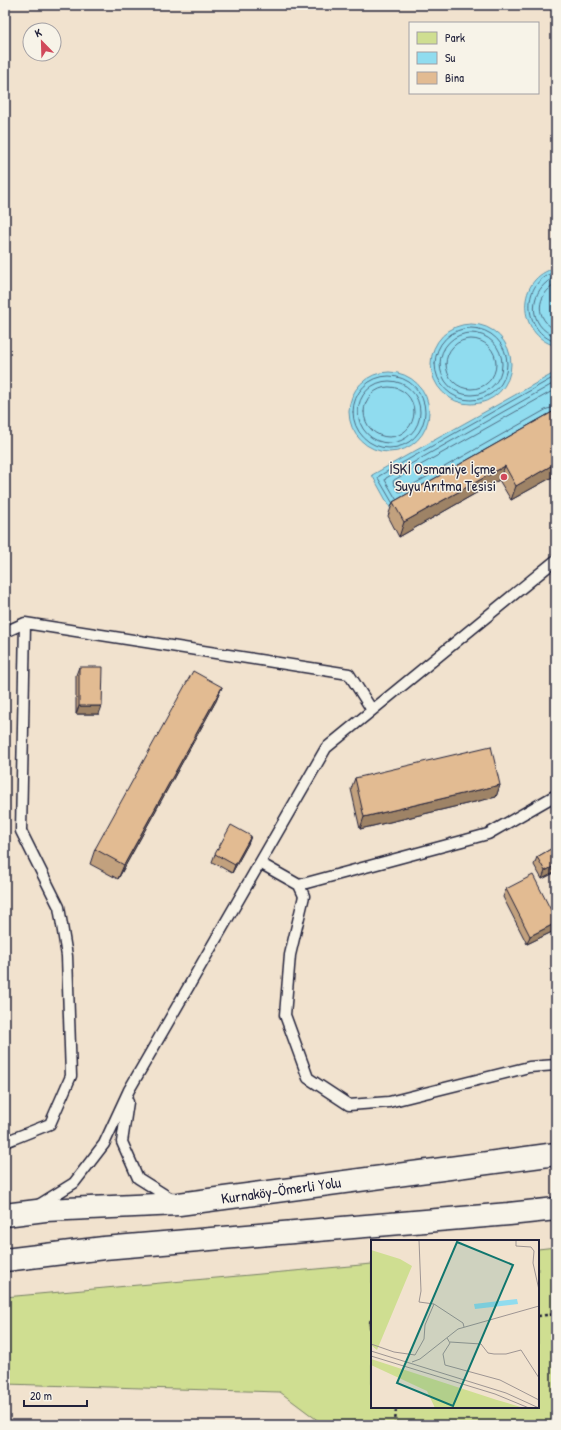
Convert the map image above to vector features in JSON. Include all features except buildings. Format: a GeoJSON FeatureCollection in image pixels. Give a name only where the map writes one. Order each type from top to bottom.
{"type":"FeatureCollection","features":[{"type":"Feature","properties":{"kind":"highway","name":"Kurnaköy-Ömerli Yolu"},"geometry":{"type":"LineString","coordinates":[[15,1214],[179,1204],[556,1154]]}},
{"type":"Feature","properties":{"kind":"highway"},"geometry":{"type":"LineString","coordinates":[[5,1260],[104,1248],[501,1215],[556,1209]]}},
{"type":"Feature","properties":{"kind":"lane"},"geometry":{"type":"LineString","coordinates":[[15,1214],[74,1183],[104,1144],[129,1090],[326,748],[556,560]]}},
{"type":"Feature","properties":{"kind":"lane"},"geometry":{"type":"LineString","coordinates":[[5,632],[26,623],[349,674],[372,710]]}},
{"type":"Feature","properties":{"kind":"lane"},"geometry":{"type":"LineString","coordinates":[[5,1142],[50,1124],[71,1076],[67,956],[60,907],[21,831],[26,623]]}},
{"type":"Feature","properties":{"kind":"lane"},"geometry":{"type":"LineString","coordinates":[[299,885],[488,834],[556,795]]}},
{"type":"Feature","properties":{"kind":"lane"},"geometry":{"type":"LineString","coordinates":[[260,864],[299,885],[304,896],[290,955],[285,1015],[308,1078],[348,1104],[369,1104],[389,1102],[528,1067],[556,1065]]}},
{"type":"Feature","properties":{"kind":"lane"},"geometry":{"type":"LineString","coordinates":[[129,1090],[122,1142],[138,1178],[179,1204]]}},
{"type":"Feature","properties":{"kind":"path"},"geometry":{"type":"LineString","coordinates":[[539,1316],[556,1314]]}},
{"type":"Feature","properties":{"kind":"path"},"geometry":{"type":"LineString","coordinates":[[395,1425],[396,1408]]}},
{"type":"Feature","properties":{"kind":"green space"},"geometry":{"type":"Polygon","coordinates":[[[556,1247],[556,1425],[324,1425],[280,1392],[5,1384],[5,1297],[371,1264],[371,1408],[539,1408],[539,1249],[556,1247]]]}},
{"type":"Feature","properties":{"kind":"water"},"geometry":{"type":"Polygon","coordinates":[[[556,268],[556,346],[543,340],[533,330],[528,319],[526,306],[527,294],[533,282],[543,273],[556,268]]]}},
{"type":"Feature","properties":{"kind":"water"},"geometry":{"type":"Polygon","coordinates":[[[471,324],[486,327],[499,336],[508,349],[511,364],[508,379],[499,392],[486,401],[471,404],[456,401],[443,392],[434,379],[431,364],[434,349],[443,336],[456,327],[471,324]]]}},
{"type":"Feature","properties":{"kind":"water"},"geometry":{"type":"Polygon","coordinates":[[[389,372],[404,375],[417,384],[426,397],[429,412],[426,427],[417,440],[404,449],[389,452],[374,449],[361,440],[352,427],[349,412],[352,397],[361,384],[374,375],[389,372]]]}},
{"type":"Feature","properties":{"kind":"water"},"geometry":{"type":"Polygon","coordinates":[[[556,372],[556,421],[393,513],[372,475],[556,372]]]}},
{"type":"Feature","properties":{"kind":"place","name":"İSKİ Osmaniye İçme Suyu Arıtma Tesisi"},"geometry":{"type":"Point","coordinates":[504,477]}}]}
